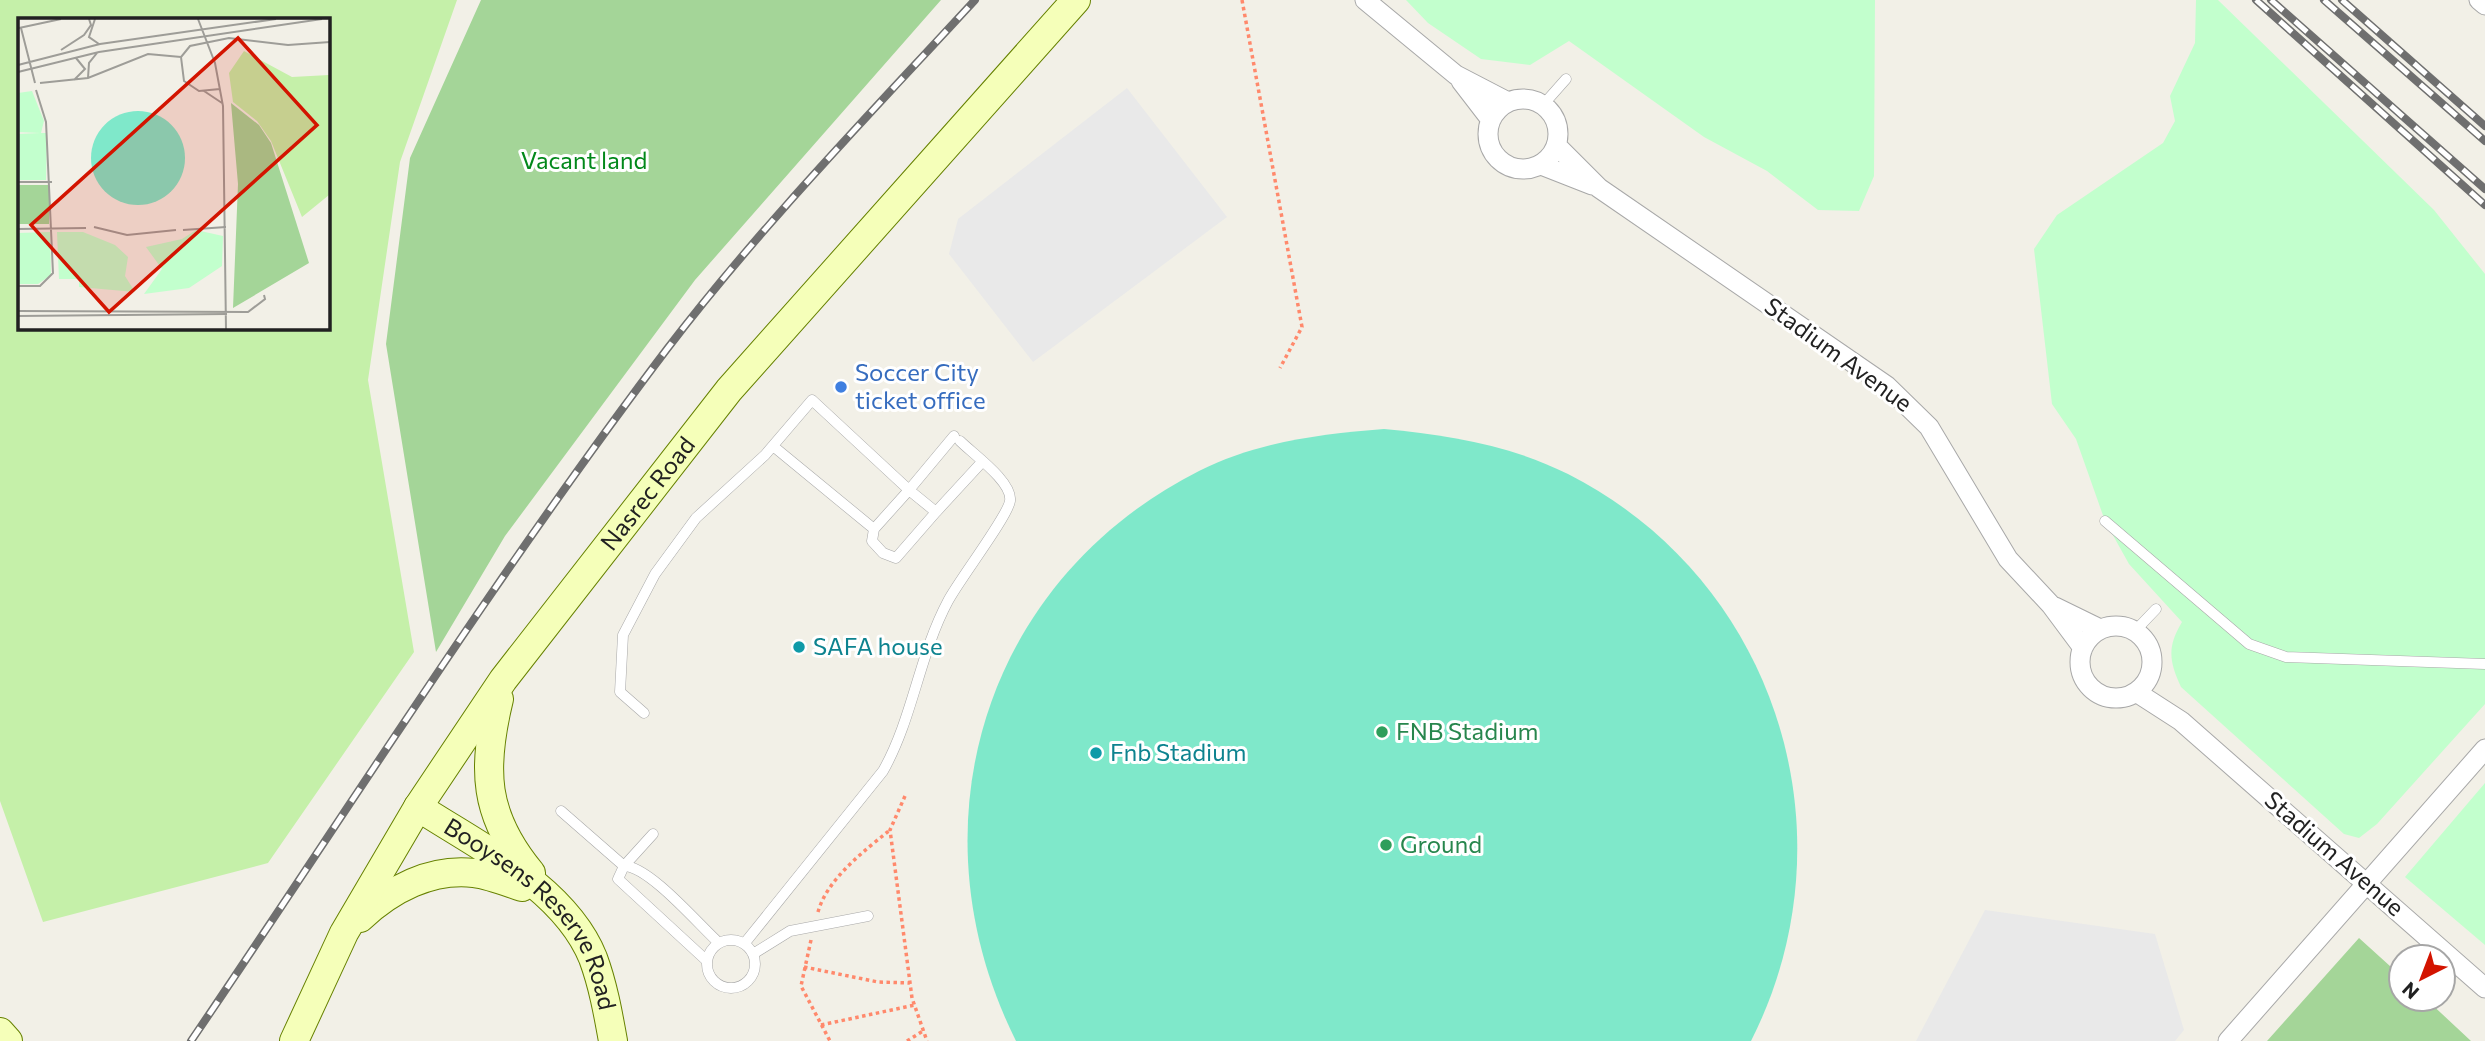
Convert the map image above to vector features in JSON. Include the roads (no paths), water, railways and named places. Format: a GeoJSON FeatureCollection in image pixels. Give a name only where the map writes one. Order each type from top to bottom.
{"type":"FeatureCollection","features":[{"type":"Feature","properties":{"kind":"main road","name":"Nasrec Road"},"geometry":{"type":"LineString","coordinates":[[293,1041],[344,933],[418,807],[503,680],[729,390],[1076,0]]}},
{"type":"Feature","properties":{"kind":"main road"},"geometry":{"type":"LineString","coordinates":[[503,680],[488,744],[486,773],[490,799],[512,851],[548,894]]}},
{"type":"Feature","properties":{"kind":"main road","name":"Booysens Reserve Road"},"geometry":{"type":"LineString","coordinates":[[418,807],[548,894],[577,928],[592,957],[607,1002],[613,1041]]}},
{"type":"Feature","properties":{"kind":"main road"},"geometry":{"type":"LineString","coordinates":[[344,933],[393,891],[446,874],[475,873],[548,894]]}},
{"type":"Feature","properties":{"kind":"main road"},"geometry":{"type":"LineString","coordinates":[[0,1032],[8,1041]]}},
{"type":"Feature","properties":{"kind":"street"},"geometry":{"type":"LineString","coordinates":[[1365,0],[1456,75],[1508,102]]}},
{"type":"Feature","properties":{"kind":"street"},"geometry":{"type":"LineString","coordinates":[[2479,0],[2485,5]]}},
{"type":"Feature","properties":{"kind":"street"},"geometry":{"type":"LineString","coordinates":[[1456,75],[1491,120]]}},
{"type":"Feature","properties":{"kind":"street"},"geometry":{"type":"LineString","coordinates":[[1520,99],[1544,105],[1557,123],[1557,146],[1541,165],[1520,169],[1501,161],[1489,142],[1491,120],[1508,102],[1520,99]]}},
{"type":"Feature","properties":{"kind":"street","name":"Stadium Avenue"},"geometry":{"type":"LineString","coordinates":[[1557,146],[1599,188],[1887,386],[1909,404],[1929,427],[2008,559],[2051,605],[2083,648]]}},
{"type":"Feature","properties":{"kind":"street","name":"Stadium Avenue"},"geometry":{"type":"LineString","coordinates":[[1541,165],[1599,188]]}},
{"type":"Feature","properties":{"kind":"street","name":"Stadium Avenue"},"geometry":{"type":"LineString","coordinates":[[2051,605],[2100,629]]}},
{"type":"Feature","properties":{"kind":"street"},"geometry":{"type":"LineString","coordinates":[[2124,626],[2135,631],[2151,650],[2150,674],[2136,692],[2115,698],[2094,690],[2088,683],[2081,666],[2083,648],[2100,629],[2124,626]]}},
{"type":"Feature","properties":{"kind":"street","name":"Stadium Avenue"},"geometry":{"type":"LineString","coordinates":[[2150,674],[2181,721]]}},
{"type":"Feature","properties":{"kind":"street","name":"Stadium Avenue"},"geometry":{"type":"LineString","coordinates":[[2136,692],[2181,721],[2485,988]]}},
{"type":"Feature","properties":{"kind":"street"},"geometry":{"type":"LineString","coordinates":[[2228,1041],[2485,750]]}},
{"type":"Feature","properties":{"kind":"lane"},"geometry":{"type":"LineString","coordinates":[[1544,105],[1566,79]]}},
{"type":"Feature","properties":{"kind":"lane"},"geometry":{"type":"LineString","coordinates":[[644,713],[620,692],[623,635],[655,574],[696,518],[773,446],[812,400],[936,512]]}},
{"type":"Feature","properties":{"kind":"lane"},"geometry":{"type":"LineString","coordinates":[[744,944],[870,791],[892,755],[929,640],[949,599],[1011,500],[1009,489],[982,462],[957,439],[874,529],[872,541],[883,553],[895,558],[982,462]]}},
{"type":"Feature","properties":{"kind":"lane"},"geometry":{"type":"LineString","coordinates":[[773,446],[874,529]]}},
{"type":"Feature","properties":{"kind":"lane"},"geometry":{"type":"LineString","coordinates":[[2105,521],[2249,645],[2286,657],[2485,664]]}},
{"type":"Feature","properties":{"kind":"lane"},"geometry":{"type":"LineString","coordinates":[[2135,631],[2156,609]]}},
{"type":"Feature","properties":{"kind":"lane"},"geometry":{"type":"LineString","coordinates":[[561,811],[624,866],[633,866],[719,943]]}},
{"type":"Feature","properties":{"kind":"lane"},"geometry":{"type":"LineString","coordinates":[[653,834],[624,866],[618,879],[708,961]]}},
{"type":"Feature","properties":{"kind":"lane"},"geometry":{"type":"LineString","coordinates":[[752,954],[790,930],[869,916]]}},
{"type":"Feature","properties":{"kind":"lane"},"geometry":{"type":"LineString","coordinates":[[734,940],[744,944],[752,954],[754,971],[750,978],[737,987],[716,983],[708,970],[712,949],[719,943],[734,940]]}},
{"type":"Feature","properties":{"kind":"railway"},"geometry":{"type":"LineString","coordinates":[[191,1041],[424,692],[543,519],[667,349],[778,215],[975,0]]}},
{"type":"Feature","properties":{"kind":"railway"},"geometry":{"type":"LineString","coordinates":[[2256,0],[2485,205]]}},
{"type":"Feature","properties":{"kind":"railway"},"geometry":{"type":"LineString","coordinates":[[2271,0],[2485,189]]}},
{"type":"Feature","properties":{"kind":"railway"},"geometry":{"type":"LineString","coordinates":[[2324,0],[2485,141]]}},
{"type":"Feature","properties":{"kind":"railway"},"geometry":{"type":"LineString","coordinates":[[2342,0],[2485,126]]}},
{"type":"Feature","properties":{"kind":"place","name":"Soccer City ticket office"},"geometry":{"type":"Point","coordinates":[841,387]}},
{"type":"Feature","properties":{"kind":"place","name":"SAFA house"},"geometry":{"type":"Point","coordinates":[799,647]}},
{"type":"Feature","properties":{"kind":"place","name":"FNB Stadium"},"geometry":{"type":"Point","coordinates":[1382,732]}},
{"type":"Feature","properties":{"kind":"place","name":"Fnb Stadium"},"geometry":{"type":"Point","coordinates":[1096,753]}},
{"type":"Feature","properties":{"kind":"place","name":"Ground"},"geometry":{"type":"Point","coordinates":[1386,845]}},
{"type":"Feature","properties":{"kind":"park label","name":"Vacant land"},"geometry":{"type":"Point","coordinates":[584,161]}}]}
